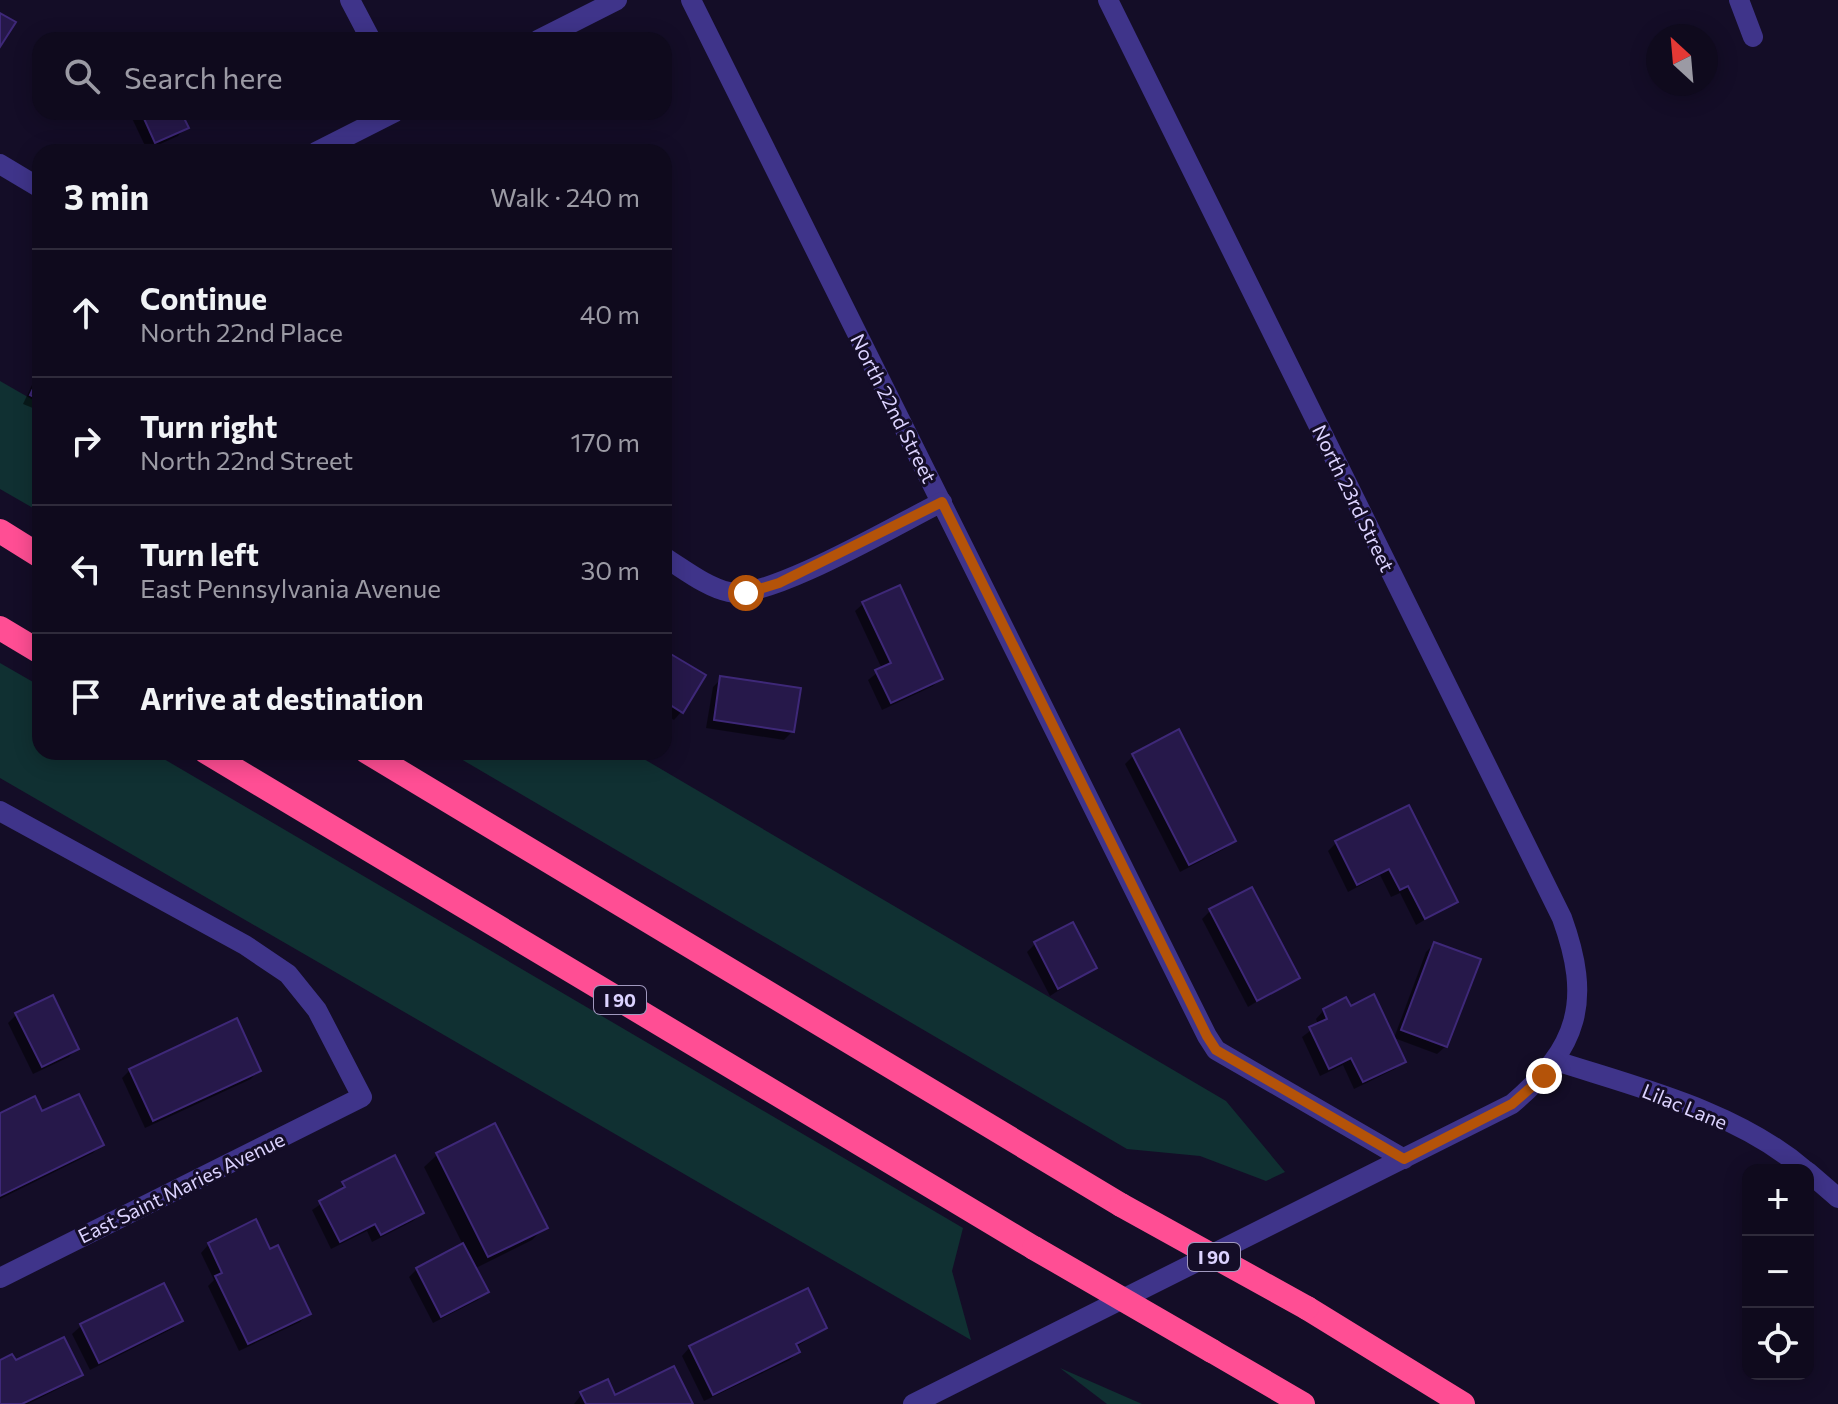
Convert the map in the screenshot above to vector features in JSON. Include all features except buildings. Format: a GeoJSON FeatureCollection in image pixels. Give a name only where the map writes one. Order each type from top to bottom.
{"type":"FeatureCollection","features":[{"type":"Feature","properties":{"kind":"highway"},"geometry":{"type":"LineString","coordinates":[[0,531],[32,551]]}},
{"type":"Feature","properties":{"kind":"highway"},"geometry":{"type":"LineString","coordinates":[[0,628],[32,647]]}},
{"type":"Feature","properties":{"kind":"highway","name":"I 90"},"geometry":{"type":"LineString","coordinates":[[219,760],[1034,1248],[1303,1404]]}},
{"type":"Feature","properties":{"kind":"highway","name":"I 90"},"geometry":{"type":"LineString","coordinates":[[380,760],[1121,1205],[1307,1308],[1463,1404]]}},
{"type":"Feature","properties":{"kind":"street"},"geometry":{"type":"LineString","coordinates":[[350,0],[367,32]]}},
{"type":"Feature","properties":{"kind":"street"},"geometry":{"type":"LineString","coordinates":[[554,32],[617,0]]}},
{"type":"Feature","properties":{"kind":"street","name":"North 22nd Street"},"geometry":{"type":"LineString","coordinates":[[691,0],[1207,1036],[1216,1050],[1404,1159]]}},
{"type":"Feature","properties":{"kind":"street","name":"North 23rd Street"},"geometry":{"type":"LineString","coordinates":[[1108,0],[1562,918],[1575,955],[1577,1002],[1565,1044],[1556,1061]]}},
{"type":"Feature","properties":{"kind":"street"},"geometry":{"type":"LineString","coordinates":[[1739,0],[1753,37]]}},
{"type":"Feature","properties":{"kind":"street"},"geometry":{"type":"LineString","coordinates":[[332,144],[379,120]]}},
{"type":"Feature","properties":{"kind":"street"},"geometry":{"type":"LineString","coordinates":[[0,164],[32,183]]}},
{"type":"Feature","properties":{"kind":"street"},"geometry":{"type":"LineString","coordinates":[[672,562],[718,588],[746,593],[779,583],[942,502]]}},
{"type":"Feature","properties":{"kind":"street","name":"East Saint Maries Avenue"},"geometry":{"type":"LineString","coordinates":[[0,811],[245,945],[288,974],[317,1010],[362,1097],[0,1278]]}},
{"type":"Feature","properties":{"kind":"street"},"geometry":{"type":"LineString","coordinates":[[913,1404],[1512,1104],[1556,1061]]}},
{"type":"Feature","properties":{"kind":"street","name":"Lilac Lane"},"geometry":{"type":"LineString","coordinates":[[1556,1061],[1679,1101],[1742,1130],[1796,1164]]}},
{"type":"Feature","properties":{"kind":"street","name":"Lilac Lane"},"geometry":{"type":"LineString","coordinates":[[1814,1177],[1838,1198]]}},
{"type":"Feature","properties":{"kind":"green space"},"geometry":{"type":"Polygon","coordinates":[[[0,381],[32,399],[32,507],[0,489],[0,381]]]}},
{"type":"Feature","properties":{"kind":"green space"},"geometry":{"type":"Polygon","coordinates":[[[0,663],[32,681],[32,760],[166,760],[963,1228],[952,1271],[971,1340],[0,778],[0,663]]]}},
{"type":"Feature","properties":{"kind":"green space"},"geometry":{"type":"Polygon","coordinates":[[[463,760],[646,760],[1226,1101],[1285,1172],[1266,1181],[1200,1156],[1127,1149],[463,760]]]}},
{"type":"Feature","properties":{"kind":"green space"},"geometry":{"type":"Polygon","coordinates":[[[1060,1368],[1142,1404],[1107,1404],[1060,1368]]]}},
{"type":"Feature","properties":{"kind":"route"},"geometry":{"type":"LineString","coordinates":[[746,593],[779,583],[942,502],[1216,1050],[1404,1159],[1512,1104],[1544,1076]]}}]}
